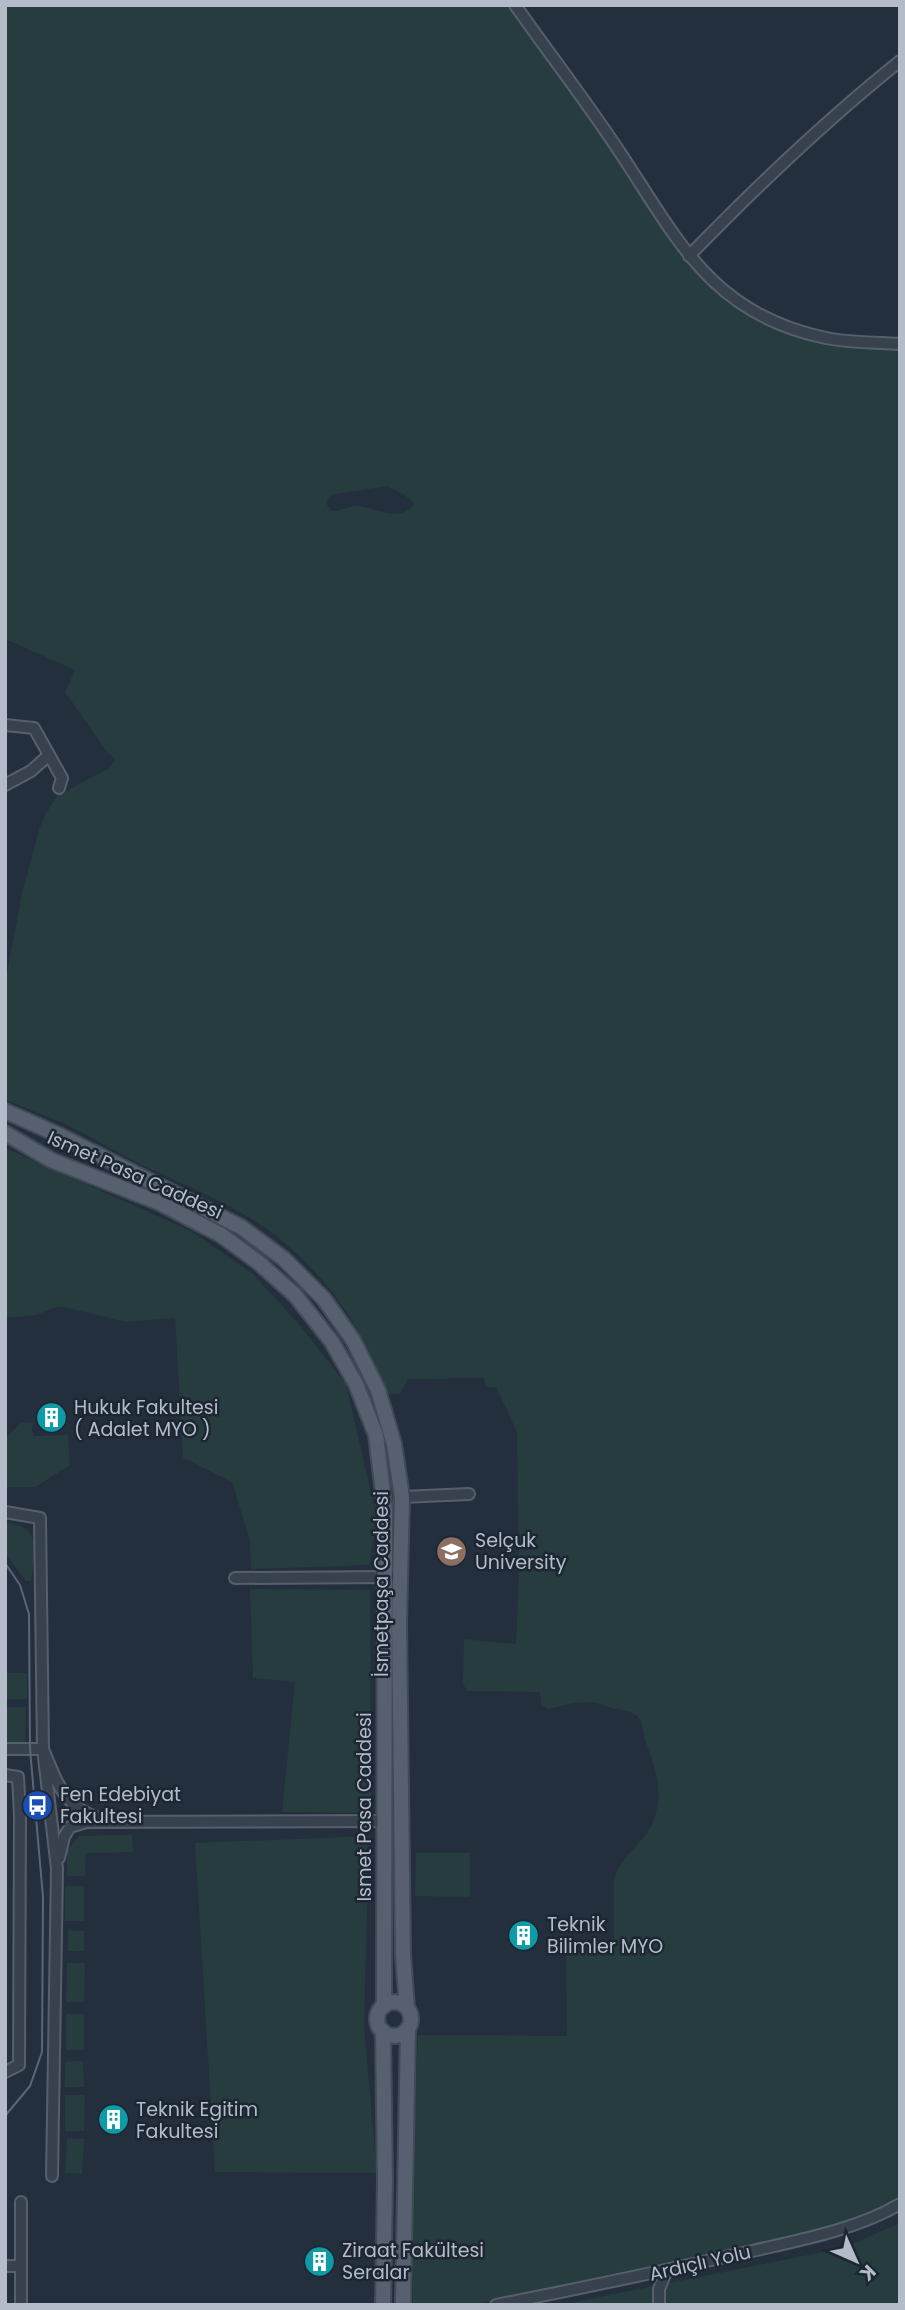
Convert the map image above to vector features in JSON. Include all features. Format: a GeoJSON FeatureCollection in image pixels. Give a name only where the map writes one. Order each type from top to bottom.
{"type":"FeatureCollection","features":[{"type":"Feature","properties":{"kind":"main road","name":"İsmetpaşa Caddesi"},"geometry":{"type":"LineString","coordinates":[[5,1111],[64,1137],[241,1227],[284,1259],[324,1299],[353,1340],[378,1390],[394,1444],[402,1497],[399,1623],[403,1955],[407,2008]]}},
{"type":"Feature","properties":{"kind":"main road","name":"Ismet Pasa Caddesi"},"geometry":{"type":"LineString","coordinates":[[5,1133],[52,1160],[160,1203],[221,1235],[258,1262],[295,1295],[332,1342],[356,1384],[376,1435],[385,1510],[384,2006]]}},
{"type":"Feature","properties":{"kind":"main road"},"geometry":{"type":"LineString","coordinates":[[64,1137],[73,1150],[71,1154],[52,1160],[45,1142],[64,1137]]}},
{"type":"Feature","properties":{"kind":"main road"},"geometry":{"type":"LineString","coordinates":[[403,2305],[408,2028],[411,2020],[407,2008],[398,2003],[384,2006],[380,2010],[377,2021],[387,2034],[399,2035],[408,2028]]}},
{"type":"Feature","properties":{"kind":"main road"},"geometry":{"type":"LineString","coordinates":[[383,2031],[383,2305]]}},
{"type":"Feature","properties":{"kind":"street"},"geometry":{"type":"LineString","coordinates":[[515,5],[690,256],[725,294],[792,329],[828,338],[900,344]]}},
{"type":"Feature","properties":{"kind":"street"},"geometry":{"type":"LineString","coordinates":[[690,256],[733,211],[845,105],[900,61]]}},
{"type":"Feature","properties":{"kind":"street"},"geometry":{"type":"LineString","coordinates":[[5,725],[34,728],[62,778],[59,788]]}},
{"type":"Feature","properties":{"kind":"street"},"geometry":{"type":"LineString","coordinates":[[5,785],[31,771],[49,755]]}},
{"type":"Feature","properties":{"kind":"street"},"geometry":{"type":"LineString","coordinates":[[402,1497],[469,1494]]}},
{"type":"Feature","properties":{"kind":"street"},"geometry":{"type":"LineString","coordinates":[[5,1512],[40,1518],[43,1749],[57,1869],[52,2176]]}},
{"type":"Feature","properties":{"kind":"street"},"geometry":{"type":"LineString","coordinates":[[235,1578],[385,1578],[401,1574]]}},
{"type":"Feature","properties":{"kind":"street"},"geometry":{"type":"LineString","coordinates":[[5,1749],[43,1749]]}},
{"type":"Feature","properties":{"kind":"street"},"geometry":{"type":"LineString","coordinates":[[43,1749],[76,1817],[64,1837],[57,1869]]}},
{"type":"Feature","properties":{"kind":"street"},"geometry":{"type":"LineString","coordinates":[[5,1775],[18,1777],[20,1815],[19,2066],[5,2072]]}},
{"type":"Feature","properties":{"kind":"street"},"geometry":{"type":"LineString","coordinates":[[106,1820],[64,1802],[55,1805],[50,1812],[57,1828],[106,1820],[383,1821]]}},
{"type":"Feature","properties":{"kind":"street"},"geometry":{"type":"LineString","coordinates":[[20,2202],[21,2305]]}},
{"type":"Feature","properties":{"kind":"street","name":"Ardıçlı Yolu"},"geometry":{"type":"LineString","coordinates":[[496,2305],[792,2241],[854,2224],[900,2204]]}},
{"type":"Feature","properties":{"kind":"street"},"geometry":{"type":"LineString","coordinates":[[5,2266],[21,2266]]}},
{"type":"Feature","properties":{"kind":"street"},"geometry":{"type":"LineString","coordinates":[[659,2305],[659,2289],[667,2270]]}},
{"type":"Feature","properties":{"kind":"green space","name":"Selçuk University"},"geometry":{"type":"Polygon","coordinates":[[[5,5],[507,5],[692,267],[726,301],[761,322],[823,344],[900,351],[900,2198],[819,2231],[628,2276],[468,2305],[413,2305],[413,2156],[418,2035],[567,2036],[566,1949],[614,1949],[614,1879],[621,1863],[644,1837],[653,1822],[658,1799],[655,1770],[640,1720],[636,1715],[589,1702],[547,1709],[541,1704],[540,1692],[467,1691],[463,1684],[464,1639],[516,1644],[519,1571],[517,1432],[496,1387],[486,1387],[484,1378],[408,1379],[400,1394],[387,1394],[367,1347],[340,1302],[306,1263],[267,1229],[221,1202],[140,1164],[65,1124],[5,1100],[5,984],[22,893],[39,830],[57,796],[109,768],[116,759],[108,753],[65,692],[75,670],[5,639],[5,5]],[[387,486],[331,495],[327,505],[332,511],[355,506],[394,514],[407,510],[414,504],[405,495],[387,486]]]}},
{"type":"Feature","properties":{"kind":"green space"},"geometry":{"type":"Polygon","coordinates":[[[5,1148],[191,1231],[253,1274],[302,1328],[346,1384],[377,1519],[369,1565],[251,1569],[250,1541],[232,1482],[183,1458],[175,1318],[126,1322],[59,1306],[36,1315],[5,1318],[5,1148]]]}},
{"type":"Feature","properties":{"kind":"green space"},"geometry":{"type":"Polygon","coordinates":[[[33,1422],[34,1436],[68,1435],[70,1465],[35,1487],[5,1487],[5,1439],[21,1423],[33,1422]]]}},
{"type":"Feature","properties":{"kind":"green space"},"geometry":{"type":"Polygon","coordinates":[[[5,1522],[26,1529],[31,1535],[34,1550],[31,1581],[26,1581],[5,1553],[5,1522]]]}},
{"type":"Feature","properties":{"kind":"green space"},"geometry":{"type":"Polygon","coordinates":[[[250,1589],[370,1590],[371,1813],[282,1812],[295,1682],[253,1678],[250,1589]]]}},
{"type":"Feature","properties":{"kind":"green space"},"geometry":{"type":"Polygon","coordinates":[[[5,1673],[27,1673],[27,1699],[5,1699],[5,1673]]]}},
{"type":"Feature","properties":{"kind":"green space"},"geometry":{"type":"Polygon","coordinates":[[[5,1707],[26,1707],[25,1742],[5,1742],[5,1707]]]}},
{"type":"Feature","properties":{"kind":"green space"},"geometry":{"type":"Polygon","coordinates":[[[132,1835],[133,1852],[86,1853],[85,1876],[67,1876],[67,1851],[79,1836],[132,1835]]]}},
{"type":"Feature","properties":{"kind":"green space"},"geometry":{"type":"Polygon","coordinates":[[[369,1836],[364,2026],[377,2173],[215,2172],[195,1843],[369,1836]]]}},
{"type":"Feature","properties":{"kind":"green space"},"geometry":{"type":"Polygon","coordinates":[[[416,1853],[470,1853],[470,1897],[415,1896],[416,1853]]]}},
{"type":"Feature","properties":{"kind":"green space"},"geometry":{"type":"Polygon","coordinates":[[[65,1886],[84,1886],[84,1921],[65,1921],[65,1886]]]}},
{"type":"Feature","properties":{"kind":"green space"},"geometry":{"type":"Polygon","coordinates":[[[68,1930],[84,1931],[84,1951],[68,1951],[68,1930]]]}},
{"type":"Feature","properties":{"kind":"green space"},"geometry":{"type":"Polygon","coordinates":[[[67,1963],[85,1963],[84,2002],[66,2002],[67,1963]]]}},
{"type":"Feature","properties":{"kind":"green space"},"geometry":{"type":"Polygon","coordinates":[[[66,2014],[84,2014],[84,2050],[66,2050],[66,2014]]]}},
{"type":"Feature","properties":{"kind":"green space"},"geometry":{"type":"Polygon","coordinates":[[[83,2061],[84,2087],[65,2087],[65,2062],[83,2061]]]}},
{"type":"Feature","properties":{"kind":"green space"},"geometry":{"type":"Polygon","coordinates":[[[65,2095],[85,2095],[84,2131],[65,2131],[65,2095]]]}},
{"type":"Feature","properties":{"kind":"green space"},"geometry":{"type":"Polygon","coordinates":[[[67,2138],[84,2139],[82,2174],[65,2173],[67,2138]]]}},
{"type":"Feature","properties":{"kind":"green space"},"geometry":{"type":"Polygon","coordinates":[[[900,2223],[900,2305],[560,2305],[843,2248],[900,2223]]]}},
{"type":"Feature","properties":{"kind":"tram line"},"geometry":{"type":"LineString","coordinates":[[5,1563],[20,1585],[29,1614],[30,1749],[43,1897],[42,2052],[30,2086],[5,2116]]}},
{"type":"Feature","properties":{"kind":"place","name":"Hukuk Fakultesi ( Adalet MYO )"},"geometry":{"type":"Point","coordinates":[51,1418]}},
{"type":"Feature","properties":{"kind":"place","name":"Selçuk University"},"geometry":{"type":"Point","coordinates":[452,1551]}},
{"type":"Feature","properties":{"kind":"place","name":"Fen Edebiyat Fakultesi"},"geometry":{"type":"Point","coordinates":[37,1805]}},
{"type":"Feature","properties":{"kind":"place","name":"Teknik Bilimler MYO"},"geometry":{"type":"Point","coordinates":[524,1935]}},
{"type":"Feature","properties":{"kind":"place","name":"Teknik Egitim Fakultesi"},"geometry":{"type":"Point","coordinates":[113,2120]}},
{"type":"Feature","properties":{"kind":"place","name":"Ziraat Fakültesi Seralar"},"geometry":{"type":"Point","coordinates":[319,2261]}}]}
